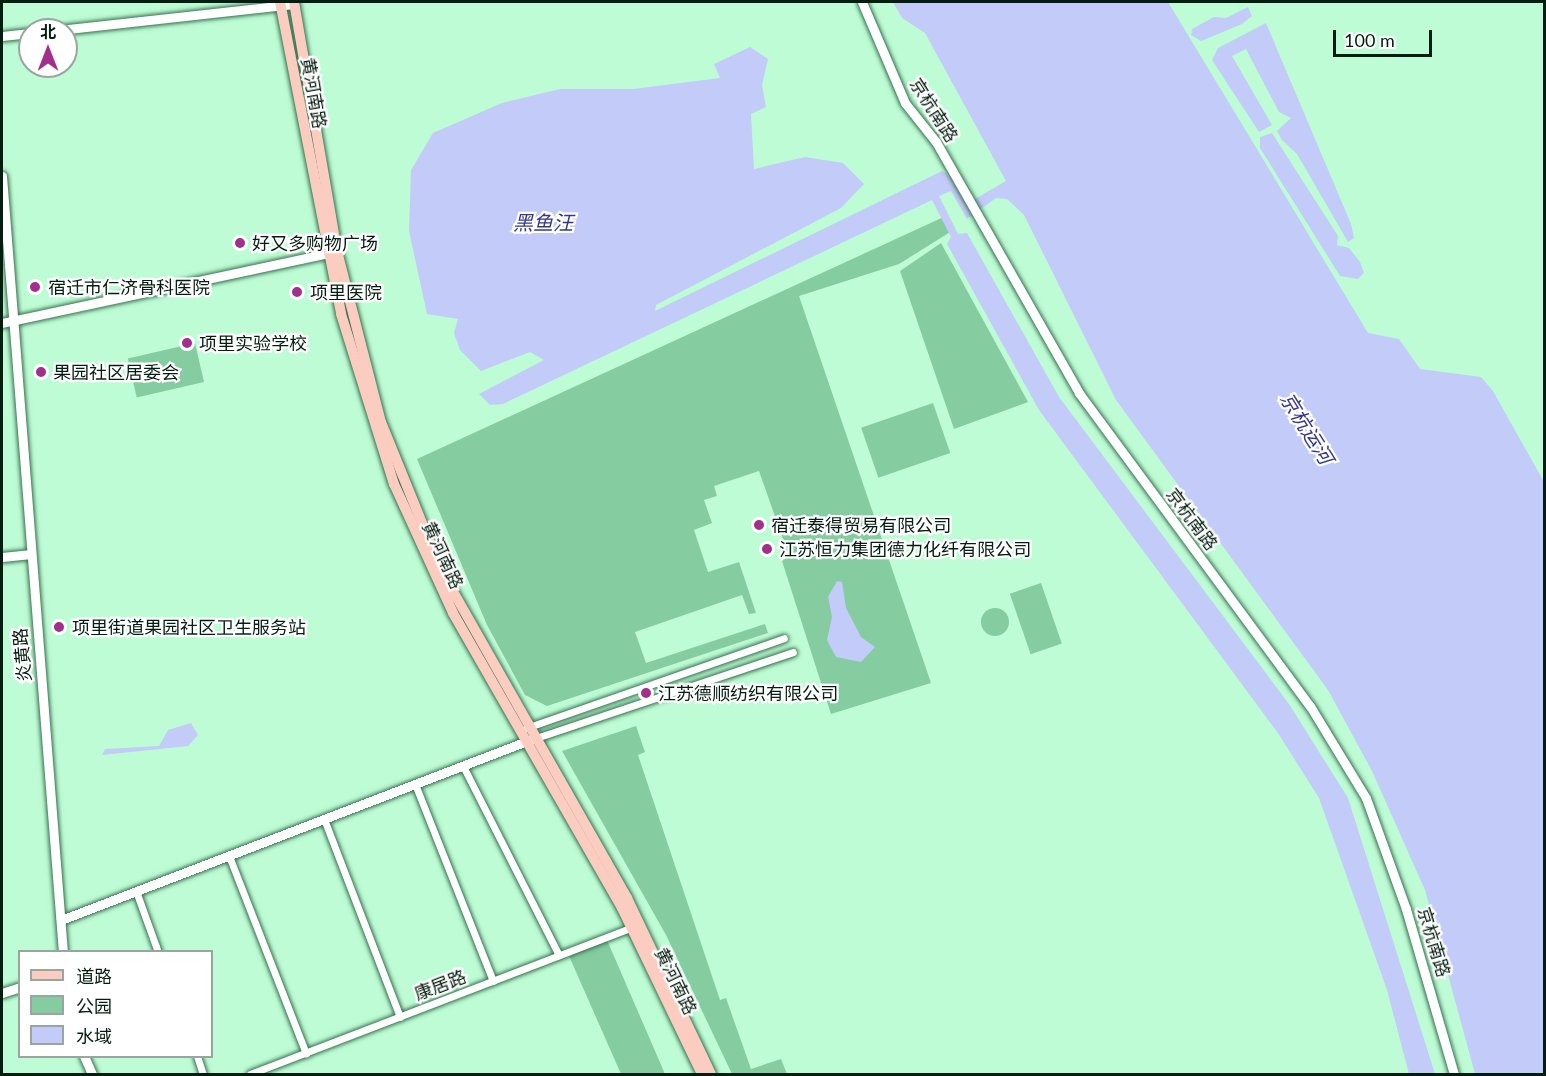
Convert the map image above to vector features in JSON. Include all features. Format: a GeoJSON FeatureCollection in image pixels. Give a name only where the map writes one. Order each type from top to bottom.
{"type":"FeatureCollection","features":[{"type":"Feature","properties":{"kind":"main road","name":"黄河南路"},"geometry":{"type":"LineString","coordinates":[[294,2],[332,252]]}},
{"type":"Feature","properties":{"kind":"main road","name":"黄河南路"},"geometry":{"type":"LineString","coordinates":[[281,3],[332,252],[375,404],[413,506],[457,601],[528,741],[636,926],[711,1074]]}},
{"type":"Feature","properties":{"kind":"main road","name":"黄河南路"},"geometry":{"type":"LineString","coordinates":[[636,926],[702,1074]]}},
{"type":"Feature","properties":{"kind":"street"},"geometry":{"type":"LineString","coordinates":[[78,28],[294,2]]}},
{"type":"Feature","properties":{"kind":"street","name":"京杭南路"},"geometry":{"type":"LineString","coordinates":[[862,2],[905,103],[936,142],[1078,393],[1311,706],[1360,788],[1406,909],[1454,1074]]}},
{"type":"Feature","properties":{"kind":"street"},"geometry":{"type":"LineString","coordinates":[[2,36],[18,34]]}},
{"type":"Feature","properties":{"kind":"street","name":"炎黄路"},"geometry":{"type":"LineString","coordinates":[[2,176],[29,554],[63,950]]}},
{"type":"Feature","properties":{"kind":"street"},"geometry":{"type":"LineString","coordinates":[[2,323],[332,252]]}},
{"type":"Feature","properties":{"kind":"street"},"geometry":{"type":"LineString","coordinates":[[2,557],[29,554]]}},
{"type":"Feature","properties":{"kind":"street"},"geometry":{"type":"LineString","coordinates":[[522,729],[784,638]]}},
{"type":"Feature","properties":{"kind":"street"},"geometry":{"type":"LineString","coordinates":[[61,920],[528,741],[793,652]]}},
{"type":"Feature","properties":{"kind":"street"},"geometry":{"type":"LineString","coordinates":[[463,766],[559,955]]}},
{"type":"Feature","properties":{"kind":"street"},"geometry":{"type":"LineString","coordinates":[[416,784],[493,981]]}},
{"type":"Feature","properties":{"kind":"street"},"geometry":{"type":"LineString","coordinates":[[324,819],[400,1017]]}},
{"type":"Feature","properties":{"kind":"street"},"geometry":{"type":"LineString","coordinates":[[229,856],[306,1053]]}},
{"type":"Feature","properties":{"kind":"street"},"geometry":{"type":"LineString","coordinates":[[136,891],[158,950]]}},
{"type":"Feature","properties":{"kind":"street","name":"康居路"},"geometry":{"type":"LineString","coordinates":[[250,1074],[636,926]]}},
{"type":"Feature","properties":{"kind":"street"},"geometry":{"type":"LineString","coordinates":[[2,993],[18,988]]}},
{"type":"Feature","properties":{"kind":"street"},"geometry":{"type":"LineString","coordinates":[[85,1058],[92,1074]]}},
{"type":"Feature","properties":{"kind":"street"},"geometry":{"type":"LineString","coordinates":[[198,1058],[204,1074]]}},
{"type":"Feature","properties":{"kind":"green space"},"geometry":{"type":"Polygon","coordinates":[[[948,215],[955,229],[899,264],[799,296],[931,683],[831,714],[782,561],[789,556],[759,471],[714,486],[717,496],[704,500],[712,523],[694,530],[708,572],[739,562],[756,613],[749,614],[742,595],[635,632],[646,663],[765,624],[768,633],[547,706],[525,695],[487,625],[417,459],[948,215]]]}},
{"type":"Feature","properties":{"kind":"green space"},"geometry":{"type":"Polygon","coordinates":[[[941,243],[1028,402],[954,429],[900,271],[941,243]]]}},
{"type":"Feature","properties":{"kind":"green space"},"geometry":{"type":"Polygon","coordinates":[[[195,343],[204,382],[137,397],[128,359],[195,343]]]}},
{"type":"Feature","properties":{"kind":"green space"},"geometry":{"type":"Polygon","coordinates":[[[933,403],[950,453],[878,478],[861,428],[933,403]]]}},
{"type":"Feature","properties":{"kind":"green space"},"geometry":{"type":"Polygon","coordinates":[[[1041,583],[1062,644],[1031,654],[1010,594],[1041,583]]]}},
{"type":"Feature","properties":{"kind":"green space"},"geometry":{"type":"Polygon","coordinates":[[[995,608],[1005,612],[1009,622],[1005,632],[995,636],[985,632],[981,622],[985,612],[995,608]]]}},
{"type":"Feature","properties":{"kind":"green space"},"geometry":{"type":"Polygon","coordinates":[[[636,726],[645,752],[638,755],[720,1000],[726,998],[751,1069],[781,1059],[787,1074],[732,1074],[666,935],[562,751],[636,726]]]}},
{"type":"Feature","properties":{"kind":"green space"},"geometry":{"type":"Polygon","coordinates":[[[607,940],[665,1074],[621,1074],[569,956],[607,940]]]}},
{"type":"Feature","properties":{"kind":"water"},"geometry":{"type":"Polygon","coordinates":[[[893,2],[1168,2],[1368,333],[1399,339],[1420,369],[1481,377],[1493,391],[1544,482],[1544,1074],[1475,1074],[1425,890],[1372,771],[1328,690],[1116,400],[1024,215],[1007,199],[996,198],[967,219],[951,191],[939,196],[958,234],[967,233],[1059,397],[1289,704],[1348,798],[1435,1074],[1409,1074],[1387,990],[1319,798],[1278,733],[1039,410],[947,244],[951,237],[932,200],[503,404],[490,405],[479,394],[544,360],[530,352],[481,371],[460,350],[454,333],[458,319],[427,314],[409,231],[411,170],[433,133],[502,103],[560,89],[633,89],[720,78],[714,64],[750,47],[768,59],[762,85],[766,107],[751,114],[754,169],[805,157],[843,163],[864,184],[841,208],[656,305],[655,311],[942,171],[956,181],[968,203],[1006,181],[925,33],[902,18],[893,2]]]}},
{"type":"Feature","properties":{"kind":"water"},"geometry":{"type":"Polygon","coordinates":[[[1248,7],[1252,16],[1242,24],[1201,41],[1191,35],[1192,29],[1214,17],[1226,18],[1248,7]]]}},
{"type":"Feature","properties":{"kind":"water"},"geometry":{"type":"Polygon","coordinates":[[[1266,23],[1351,224],[1354,238],[1348,242],[1297,154],[1282,140],[1277,131],[1291,118],[1279,112],[1246,49],[1232,56],[1272,125],[1259,132],[1212,60],[1218,48],[1266,23]]]}},
{"type":"Feature","properties":{"kind":"water"},"geometry":{"type":"Polygon","coordinates":[[[1272,133],[1338,236],[1337,245],[1349,248],[1360,262],[1364,273],[1358,279],[1340,276],[1260,148],[1260,137],[1272,133]]]}},
{"type":"Feature","properties":{"kind":"water"},"geometry":{"type":"Polygon","coordinates":[[[837,581],[842,582],[846,608],[861,637],[875,647],[861,662],[836,657],[827,640],[832,617],[828,597],[837,581]]]}},
{"type":"Feature","properties":{"kind":"water"},"geometry":{"type":"Polygon","coordinates":[[[191,723],[198,735],[188,746],[102,755],[105,749],[159,746],[168,730],[191,723]]]}},
{"type":"Feature","properties":{"kind":"place","name":"好又多购物广场"},"geometry":{"type":"Point","coordinates":[240,243]}},
{"type":"Feature","properties":{"kind":"place","name":"宿迁市仁济骨科医院"},"geometry":{"type":"Point","coordinates":[35,287]}},
{"type":"Feature","properties":{"kind":"place","name":"项里医院"},"geometry":{"type":"Point","coordinates":[297,292]}},
{"type":"Feature","properties":{"kind":"place","name":"项里实验学校"},"geometry":{"type":"Point","coordinates":[187,343]}},
{"type":"Feature","properties":{"kind":"place","name":"果园社区居委会"},"geometry":{"type":"Point","coordinates":[41,372]}},
{"type":"Feature","properties":{"kind":"place","name":"宿迁泰得贸易有限公司"},"geometry":{"type":"Point","coordinates":[759,525]}},
{"type":"Feature","properties":{"kind":"place","name":"江苏恒力集团德力化纤有限公司"},"geometry":{"type":"Point","coordinates":[767,549]}},
{"type":"Feature","properties":{"kind":"place","name":"项里街道果园社区卫生服务站"},"geometry":{"type":"Point","coordinates":[59,627]}},
{"type":"Feature","properties":{"kind":"place","name":"江苏德顺纺织有限公司"},"geometry":{"type":"Point","coordinates":[646,693]}},
{"type":"Feature","properties":{"kind":"water label","name":"黑鱼汪"},"geometry":{"type":"Point","coordinates":[543,222]}},
{"type":"Feature","properties":{"kind":"water label","name":"京杭运河"},"geometry":{"type":"Point","coordinates":[1307,428]}}]}
